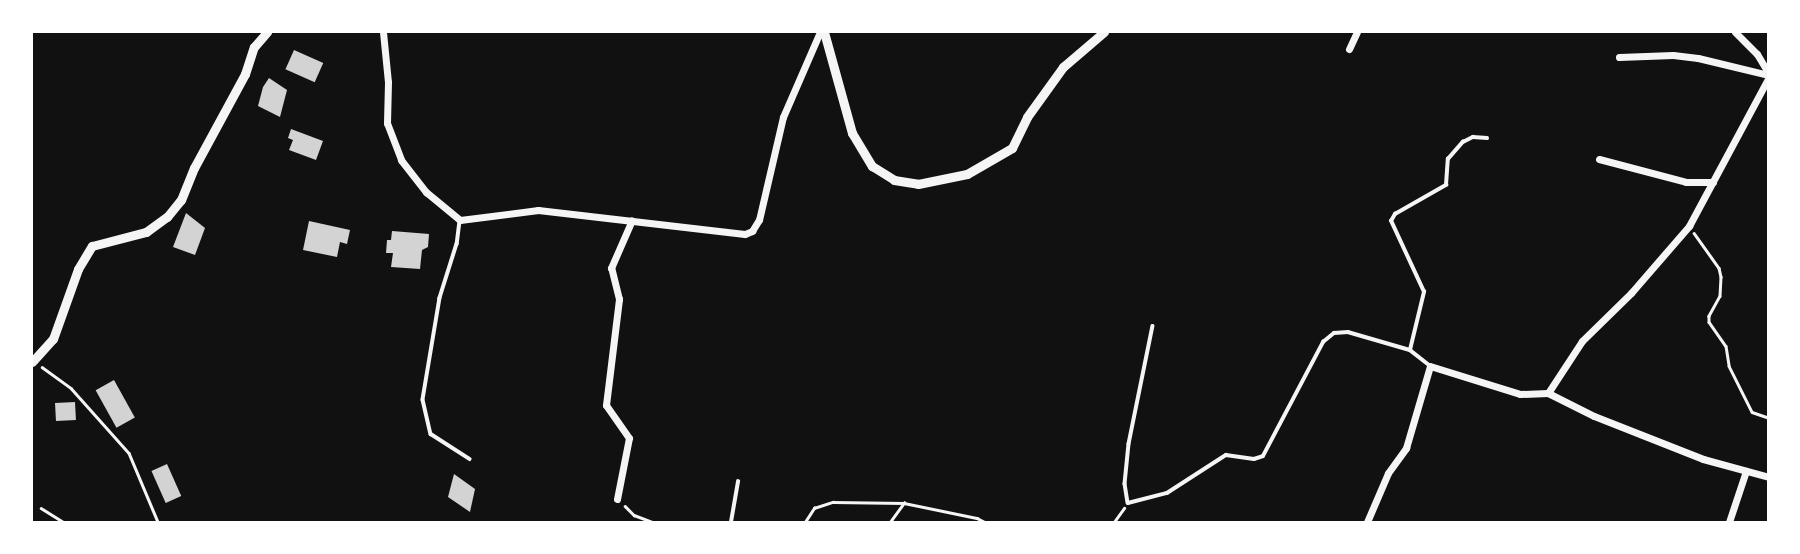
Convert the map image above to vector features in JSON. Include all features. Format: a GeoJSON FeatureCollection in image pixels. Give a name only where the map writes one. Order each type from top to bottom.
{"type":"FeatureCollection","features":[{"type":"Feature","properties":{"kind":"street"},"geometry":{"type":"LineString","coordinates":[[33,362],[53,339],[78,269],[92,246],[146,232],[167,217],[181,200],[194,168],[245,74],[254,47],[267,32]]}},
{"type":"Feature","properties":{"kind":"street"},"geometry":{"type":"LineString","coordinates":[[383,32],[388,82],[387,122],[401,160],[426,191],[460,220],[538,210],[745,234],[752,231],[759,220],[783,117],[822,32]]}},
{"type":"Feature","properties":{"kind":"street"},"geometry":{"type":"LineString","coordinates":[[822,32],[852,133],[872,166],[894,180],[918,184],[967,174],[1012,148],[1027,117],[1063,67],[1104,32]]}},
{"type":"Feature","properties":{"kind":"street"},"geometry":{"type":"LineString","coordinates":[[1349,49],[1357,32]]}},
{"type":"Feature","properties":{"kind":"street"},"geometry":{"type":"LineString","coordinates":[[1735,32],[1757,54],[1769,76]]}},
{"type":"Feature","properties":{"kind":"street"},"geometry":{"type":"LineString","coordinates":[[1619,57],[1673,55],[1698,58],[1769,76]]}},
{"type":"Feature","properties":{"kind":"street"},"geometry":{"type":"LineString","coordinates":[[1548,393],[1582,341],[1631,293],[1689,226],[1769,76]]}},
{"type":"Feature","properties":{"kind":"street"},"geometry":{"type":"LineString","coordinates":[[1599,159],[1686,182],[1713,182]]}},
{"type":"Feature","properties":{"kind":"street"},"geometry":{"type":"LineString","coordinates":[[617,499],[629,438],[606,405],[620,299],[611,268],[632,220]]}},
{"type":"Feature","properties":{"kind":"street"},"geometry":{"type":"LineString","coordinates":[[1367,523],[1388,474],[1406,448],[1430,366],[1520,394],[1548,393],[1594,416],[1703,459],[1769,477]]}},
{"type":"Feature","properties":{"kind":"street"},"geometry":{"type":"LineString","coordinates":[[1730,523],[1746,471]]}},
{"type":"Feature","properties":{"kind":"lane"},"geometry":{"type":"LineString","coordinates":[[1410,350],[1424,292],[1391,221],[1395,214],[1446,185],[1448,159],[1463,142],[1473,137],[1487,138]]}},
{"type":"Feature","properties":{"kind":"lane"},"geometry":{"type":"LineString","coordinates":[[460,220],[457,244],[440,298],[423,400],[432,434],[470,458]]}},
{"type":"Feature","properties":{"kind":"lane"},"geometry":{"type":"LineString","coordinates":[[1153,326],[1129,444],[1125,484],[1128,503],[1167,493],[1227,455],[1254,458],[1263,456],[1323,342],[1334,334],[1348,332],[1410,350],[1430,366]]}},
{"type":"Feature","properties":{"kind":"lane"},"geometry":{"type":"LineString","coordinates":[[731,523],[738,482]]}},
{"type":"Feature","properties":{"kind":"path"},"geometry":{"type":"LineString","coordinates":[[1689,226],[1720,268],[1720,296],[1709,322],[1726,346],[1729,366],[1752,412],[1769,418]]}},
{"type":"Feature","properties":{"kind":"path"},"geometry":{"type":"LineString","coordinates":[[33,362],[71,388],[129,453],[158,523]]}},
{"type":"Feature","properties":{"kind":"path"},"geometry":{"type":"LineString","coordinates":[[617,499],[634,515],[652,523]]}},
{"type":"Feature","properties":{"kind":"path"},"geometry":{"type":"LineString","coordinates":[[805,523],[814,508],[833,502],[904,503],[976,518],[985,523]]}},
{"type":"Feature","properties":{"kind":"path"},"geometry":{"type":"LineString","coordinates":[[890,523],[904,503]]}},
{"type":"Feature","properties":{"kind":"path"},"geometry":{"type":"LineString","coordinates":[[1114,523],[1128,503]]}},
{"type":"Feature","properties":{"kind":"path"},"geometry":{"type":"LineString","coordinates":[[41,508],[62,523]]}},
{"type":"Feature","properties":{"kind":"building"},"geometry":{"type":"Polygon","coordinates":[[[294,50],[323,63],[315,82],[285,69],[294,50]]]}},
{"type":"Feature","properties":{"kind":"building"},"geometry":{"type":"Polygon","coordinates":[[[269,78],[287,90],[280,117],[258,106],[263,87],[269,78]]]}},
{"type":"Feature","properties":{"kind":"building"},"geometry":{"type":"Polygon","coordinates":[[[291,129],[323,141],[316,160],[289,150],[293,140],[288,138],[291,129]]]}},
{"type":"Feature","properties":{"kind":"building"},"geometry":{"type":"Polygon","coordinates":[[[186,213],[205,228],[195,255],[173,247],[186,213]]]}},
{"type":"Feature","properties":{"kind":"building"},"geometry":{"type":"Polygon","coordinates":[[[309,221],[350,230],[347,244],[340,242],[337,257],[303,250],[309,221]]]}},
{"type":"Feature","properties":{"kind":"building"},"geometry":{"type":"Polygon","coordinates":[[[392,231],[429,234],[428,247],[422,250],[420,269],[391,267],[393,253],[386,253],[387,240],[391,240],[392,231]]]}},
{"type":"Feature","properties":{"kind":"building"},"geometry":{"type":"Polygon","coordinates":[[[114,380],[135,418],[116,428],[96,390],[114,380]]]}},
{"type":"Feature","properties":{"kind":"building"},"geometry":{"type":"Polygon","coordinates":[[[75,402],[76,420],[56,421],[55,403],[75,402]]]}},
{"type":"Feature","properties":{"kind":"building"},"geometry":{"type":"Polygon","coordinates":[[[167,464],[181,496],[166,503],[151,471],[167,464]]]}},
{"type":"Feature","properties":{"kind":"building"},"geometry":{"type":"Polygon","coordinates":[[[454,474],[475,489],[470,512],[448,497],[454,474]]]}}]}
